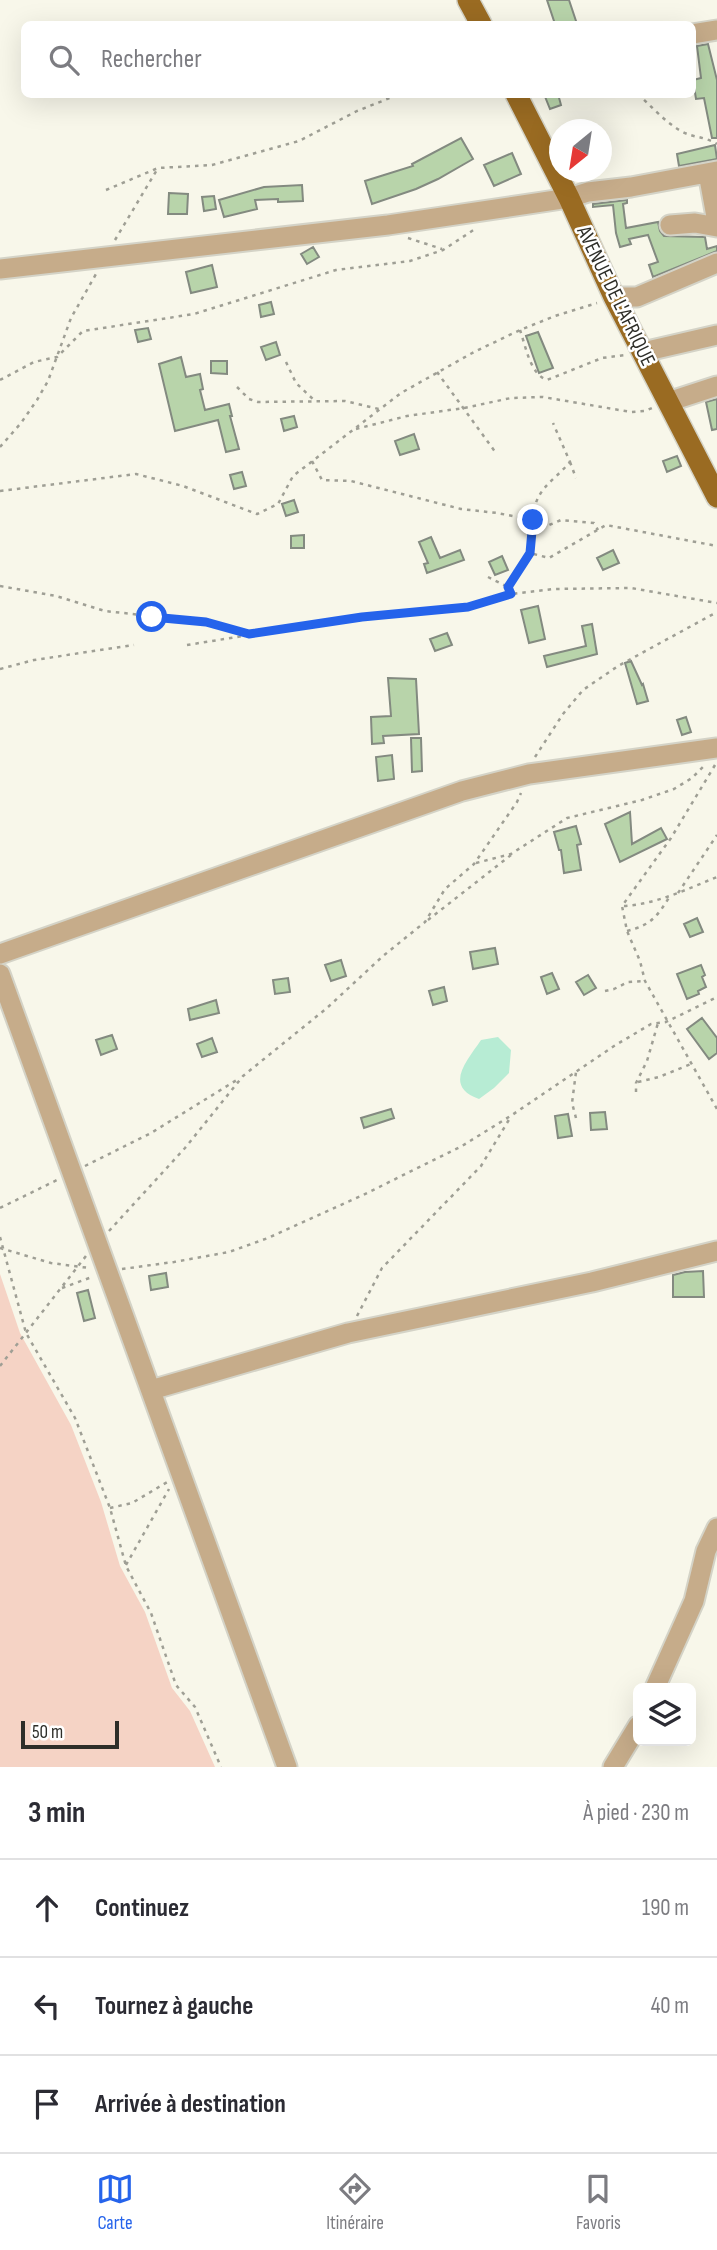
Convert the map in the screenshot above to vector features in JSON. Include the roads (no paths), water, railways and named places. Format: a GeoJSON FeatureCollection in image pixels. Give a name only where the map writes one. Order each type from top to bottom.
{"type":"FeatureCollection","features":[{"type":"Feature","properties":{"kind":"main road"},"geometry":{"type":"LineString","coordinates":[[468,0],[479,21]]}},
{"type":"Feature","properties":{"kind":"main road","name":"AVENUE DE L'AFRIQUE"},"geometry":{"type":"LineString","coordinates":[[518,98],[569,198],[614,297],[717,497]]}},
{"type":"Feature","properties":{"kind":"street"},"geometry":{"type":"LineString","coordinates":[[696,33],[717,30]]}},
{"type":"Feature","properties":{"kind":"street"},"geometry":{"type":"LineString","coordinates":[[0,269],[388,225],[569,198],[588,192],[712,172],[716,214],[695,223],[670,225]]}},
{"type":"Feature","properties":{"kind":"street"},"geometry":{"type":"LineString","coordinates":[[614,297],[638,297],[717,263]]}},
{"type":"Feature","properties":{"kind":"street"},"geometry":{"type":"LineString","coordinates":[[643,352],[717,335]]}},
{"type":"Feature","properties":{"kind":"street"},"geometry":{"type":"LineString","coordinates":[[668,402],[717,386]]}},
{"type":"Feature","properties":{"kind":"street"},"geometry":{"type":"LineString","coordinates":[[0,954],[462,790],[529,774],[713,755]]}},
{"type":"Feature","properties":{"kind":"street"},"geometry":{"type":"LineString","coordinates":[[0,974],[287,1767]]}},
{"type":"Feature","properties":{"kind":"street"},"geometry":{"type":"LineString","coordinates":[[151,1390],[348,1333],[592,1282],[717,1251]]}},
{"type":"Feature","properties":{"kind":"street"},"geometry":{"type":"LineString","coordinates":[[657,1683],[694,1601],[706,1551],[717,1528]]}},
{"type":"Feature","properties":{"kind":"street"},"geometry":{"type":"LineString","coordinates":[[613,1767],[633,1734]]}}]}
